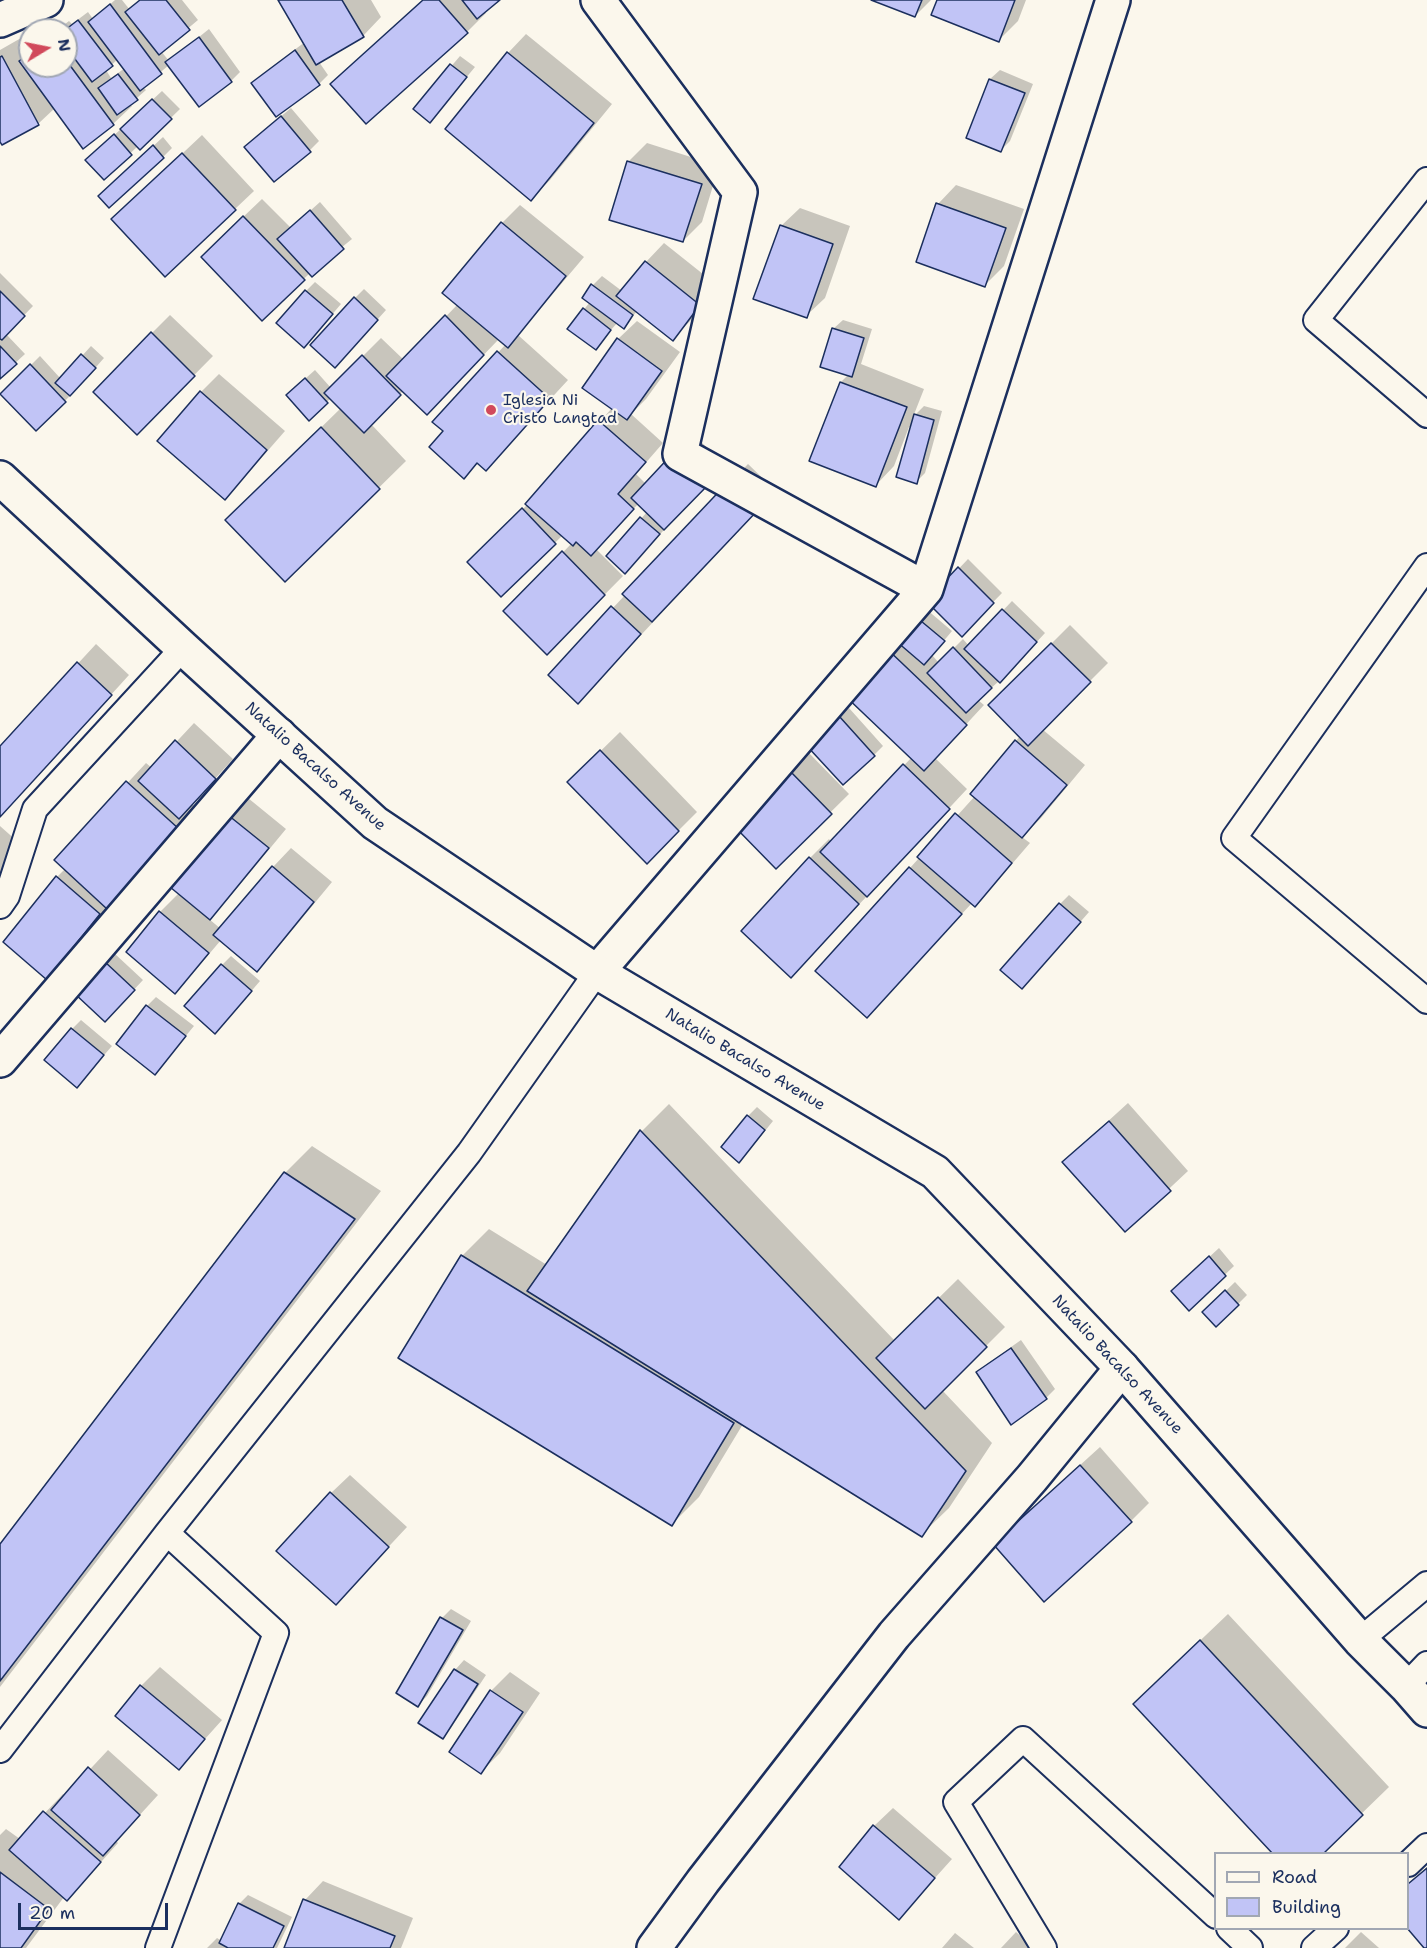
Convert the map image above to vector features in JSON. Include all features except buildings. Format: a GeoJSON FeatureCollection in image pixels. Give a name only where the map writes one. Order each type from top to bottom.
{"type":"FeatureCollection","features":[{"type":"Feature","properties":{"kind":"main road"},"geometry":{"type":"LineString","coordinates":[[0,20],[46,0]]}},
{"type":"Feature","properties":{"kind":"main road"},"geometry":{"type":"LineString","coordinates":[[598,0],[740,192],[680,454],[926,589]]}},
{"type":"Feature","properties":{"kind":"main road"},"geometry":{"type":"LineString","coordinates":[[597,972],[926,589],[1113,0]]}},
{"type":"Feature","properties":{"kind":"main road","name":"Natalio Bacalso Avenue"},"geometry":{"type":"LineString","coordinates":[[0,478],[375,823],[597,972],[935,1172],[1122,1368],[1360,1640],[1420,1686]]}},
{"type":"Feature","properties":{"kind":"main road"},"geometry":{"type":"LineString","coordinates":[[0,1060],[279,735]]}},
{"type":"Feature","properties":{"kind":"main road"},"geometry":{"type":"LineString","coordinates":[[654,1948],[703,1881],[894,1635],[1032,1478],[1122,1368]]}},
{"type":"Feature","properties":{"kind":"lane"},"geometry":{"type":"LineString","coordinates":[[1427,180],[1316,320],[1427,415]]}},
{"type":"Feature","properties":{"kind":"lane"},"geometry":{"type":"LineString","coordinates":[[1427,566],[1234,838],[1427,1001]]}},
{"type":"Feature","properties":{"kind":"lane"},"geometry":{"type":"LineString","coordinates":[[0,906],[7,896],[35,809],[183,648]]}},
{"type":"Feature","properties":{"kind":"lane"},"geometry":{"type":"LineString","coordinates":[[0,1749],[167,1533],[469,1153],[597,972]]}},
{"type":"Feature","properties":{"kind":"lane"},"geometry":{"type":"LineString","coordinates":[[158,1948],[276,1633],[167,1533]]}},
{"type":"Feature","properties":{"kind":"lane"},"geometry":{"type":"LineString","coordinates":[[1360,1640],[1427,1584]]}},
{"type":"Feature","properties":{"kind":"lane"},"geometry":{"type":"LineString","coordinates":[[1044,1948],[956,1802],[1023,1739],[1214,1915]]}},
{"type":"Feature","properties":{"kind":"lane"},"geometry":{"type":"LineString","coordinates":[[1409,1862],[1427,1846]]}},
{"type":"Feature","properties":{"kind":"lane"},"geometry":{"type":"LineString","coordinates":[[1230,1930],[1251,1948]]}},
{"type":"Feature","properties":{"kind":"lane"},"geometry":{"type":"LineString","coordinates":[[1314,1948],[1334,1930]]}},
{"type":"Feature","properties":{"kind":"place","name":"Iglesia Ni Cristo Langtad"},"geometry":{"type":"Point","coordinates":[491,410]}}]}
